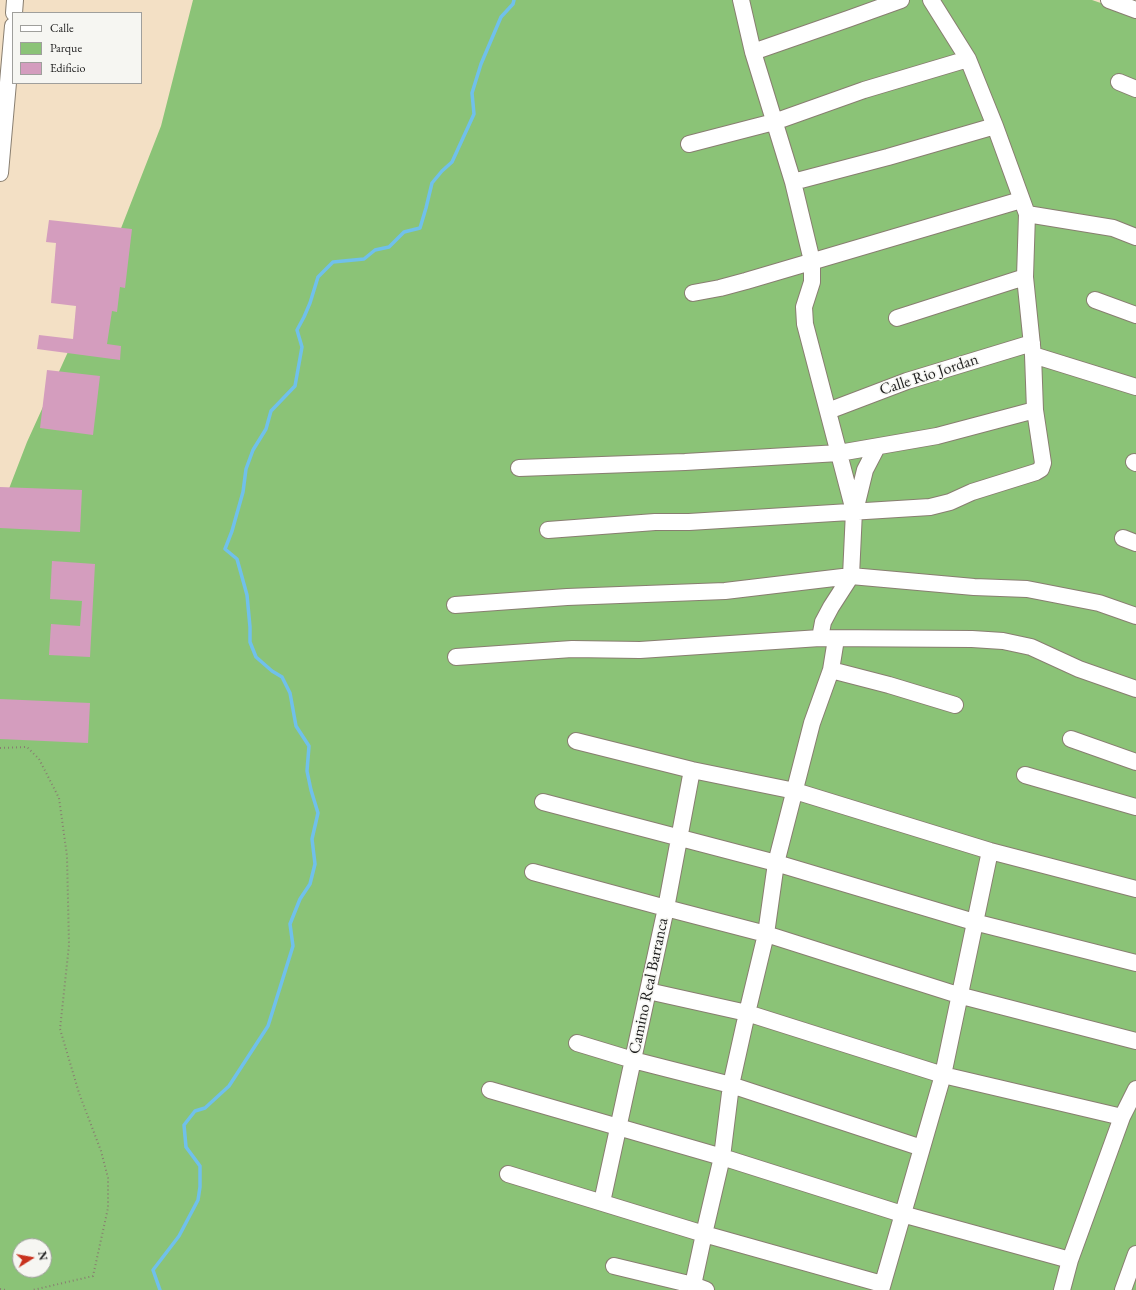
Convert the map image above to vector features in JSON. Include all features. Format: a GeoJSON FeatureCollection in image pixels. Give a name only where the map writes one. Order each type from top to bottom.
{"type":"FeatureCollection","features":[{"type":"Feature","properties":{"kind":"street"},"geometry":{"type":"LineString","coordinates":[[14,12],[15,0]]}},
{"type":"Feature","properties":{"kind":"street"},"geometry":{"type":"LineString","coordinates":[[741,0],[753,52],[792,182],[812,261],[812,282],[804,308],[805,324],[854,511]]}},
{"type":"Feature","properties":{"kind":"street"},"geometry":{"type":"LineString","coordinates":[[753,52],[848,20],[901,0]]}},
{"type":"Feature","properties":{"kind":"street"},"geometry":{"type":"LineString","coordinates":[[548,530],[655,522],[689,522],[930,507],[950,502],[972,492],[1036,472],[1041,469],[1043,463],[1035,410],[1033,349],[1025,277],[1024,207],[995,126],[968,59],[931,0]]}},
{"type":"Feature","properties":{"kind":"street"},"geometry":{"type":"LineString","coordinates":[[1109,0],[1136,10]]}},
{"type":"Feature","properties":{"kind":"street"},"geometry":{"type":"LineString","coordinates":[[0,173],[12,37]]}},
{"type":"Feature","properties":{"kind":"street"},"geometry":{"type":"LineString","coordinates":[[689,144],[774,122],[864,90],[968,59]]}},
{"type":"Feature","properties":{"kind":"street"},"geometry":{"type":"LineString","coordinates":[[1120,82],[1136,89]]}},
{"type":"Feature","properties":{"kind":"street"},"geometry":{"type":"LineString","coordinates":[[792,182],[888,158],[995,126]]}},
{"type":"Feature","properties":{"kind":"street"},"geometry":{"type":"LineString","coordinates":[[693,294],[746,281],[812,261],[1024,207],[1113,228],[1136,237]]}},
{"type":"Feature","properties":{"kind":"street"},"geometry":{"type":"LineString","coordinates":[[897,318],[1025,277]]}},
{"type":"Feature","properties":{"kind":"street"},"geometry":{"type":"LineString","coordinates":[[1096,300],[1136,314]]}},
{"type":"Feature","properties":{"kind":"street"},"geometry":{"type":"LineString","coordinates":[[1033,349],[1136,387]]}},
{"type":"Feature","properties":{"kind":"street","name":"Calle Rio Jordan"},"geometry":{"type":"LineString","coordinates":[[828,411],[907,381],[1033,349]]}},
{"type":"Feature","properties":{"kind":"street"},"geometry":{"type":"LineString","coordinates":[[519,468],[685,462],[839,454],[937,436],[1035,410]]}},
{"type":"Feature","properties":{"kind":"street"},"geometry":{"type":"LineString","coordinates":[[820,638],[823,622],[831,607],[852,576],[854,511],[865,470],[877,447]]}},
{"type":"Feature","properties":{"kind":"street"},"geometry":{"type":"LineString","coordinates":[[455,605],[568,597],[725,591],[852,576],[974,587],[1027,589],[1099,603],[1136,616]]}},
{"type":"Feature","properties":{"kind":"street"},"geometry":{"type":"LineString","coordinates":[[456,657],[572,649],[640,650],[820,638],[972,639],[1003,641],[1031,647],[1080,669],[1136,689]]}},
{"type":"Feature","properties":{"kind":"street"},"geometry":{"type":"LineString","coordinates":[[614,1266],[700,1288],[704,1234],[722,1157],[731,1085],[766,934],[776,863],[812,723],[831,670],[836,639]]}},
{"type":"Feature","properties":{"kind":"street"},"geometry":{"type":"LineString","coordinates":[[831,670],[889,685],[954,705]]}},
{"type":"Feature","properties":{"kind":"street"},"geometry":{"type":"LineString","coordinates":[[1071,739],[1136,762]]}},
{"type":"Feature","properties":{"kind":"street"},"geometry":{"type":"LineString","coordinates":[[576,741],[692,770],[795,791],[990,851],[1136,890]]}},
{"type":"Feature","properties":{"kind":"street","name":"Camino Real Barranca"},"geometry":{"type":"LineString","coordinates":[[602,1202],[666,908],[692,770]]}},
{"type":"Feature","properties":{"kind":"street"},"geometry":{"type":"LineString","coordinates":[[1025,775],[1136,807]]}},
{"type":"Feature","properties":{"kind":"street"},"geometry":{"type":"LineString","coordinates":[[543,802],[776,863],[974,922],[1136,963]]}},
{"type":"Feature","properties":{"kind":"street"},"geometry":{"type":"LineString","coordinates":[[508,1174],[881,1287],[942,1074],[990,851]]}},
{"type":"Feature","properties":{"kind":"street"},"geometry":{"type":"LineString","coordinates":[[533,872],[766,934],[958,995],[1136,1041]]}},
{"type":"Feature","properties":{"kind":"street"},"geometry":{"type":"LineString","coordinates":[[648,991],[747,1013],[942,1074],[1122,1117]]}},
{"type":"Feature","properties":{"kind":"street"},"geometry":{"type":"LineString","coordinates":[[577,1043],[632,1060],[731,1085],[922,1148]]}},
{"type":"Feature","properties":{"kind":"street"},"geometry":{"type":"LineString","coordinates":[[1062,1290],[1070,1260],[1122,1117],[1136,1088]]}},
{"type":"Feature","properties":{"kind":"street"},"geometry":{"type":"LineString","coordinates":[[490,1090],[722,1157],[902,1214],[1070,1260]]}},
{"type":"Feature","properties":{"kind":"street"},"geometry":{"type":"LineString","coordinates":[[1129,1283],[1136,1254]]}},
{"type":"Feature","properties":{"kind":"path"},"geometry":{"type":"LineString","coordinates":[[0,748],[27,747],[39,760],[59,798],[67,856],[69,945],[60,1029],[79,1093],[101,1151],[108,1178],[108,1208],[94,1276],[33,1290]]}},
{"type":"Feature","properties":{"kind":"path"},"geometry":{"type":"LineString","coordinates":[[0,1289],[6,1290]]}},
{"type":"Feature","properties":{"kind":"green space"},"geometry":{"type":"Polygon","coordinates":[[[193,0],[1092,0],[1136,15],[1136,1290],[0,1290],[0,512],[27,442],[102,277],[161,126],[193,0]]]}},
{"type":"Feature","properties":{"kind":"building"},"geometry":{"type":"Polygon","coordinates":[[[49,220],[132,229],[125,288],[120,287],[117,312],[112,311],[107,344],[121,346],[120,360],[37,349],[39,335],[73,339],[76,306],[51,303],[56,243],[46,242],[49,220]]]}},
{"type":"Feature","properties":{"kind":"building"},"geometry":{"type":"Polygon","coordinates":[[[47,370],[100,376],[93,435],[40,428],[47,370]]]}},
{"type":"Feature","properties":{"kind":"building"},"geometry":{"type":"Polygon","coordinates":[[[0,487],[82,490],[80,532],[0,528],[0,487]]]}},
{"type":"Feature","properties":{"kind":"building"},"geometry":{"type":"Polygon","coordinates":[[[52,561],[95,564],[90,657],[49,655],[51,624],[80,626],[82,601],[50,599],[52,561]]]}},
{"type":"Feature","properties":{"kind":"building"},"geometry":{"type":"Polygon","coordinates":[[[0,699],[90,703],[88,743],[0,739],[0,699]]]}},
{"type":"Feature","properties":{"kind":"waterway"},"geometry":{"type":"LineString","coordinates":[[160,1290],[153,1270],[179,1236],[198,1200],[200,1187],[200,1166],[186,1147],[184,1125],[195,1111],[205,1108],[229,1086],[268,1026],[293,946],[290,924],[300,899],[310,884],[315,864],[312,839],[318,813],[307,771],[309,746],[296,726],[290,693],[282,677],[272,671],[256,657],[250,642],[247,595],[237,559],[225,549],[232,531],[243,492],[246,469],[253,450],[266,429],[271,411],[295,386],[302,347],[297,330],[310,303],[318,277],[333,262],[364,259],[375,250],[389,247],[404,232],[420,228],[432,183],[452,162],[474,114],[472,93],[481,64],[501,17],[513,4],[514,0]]}}]}
